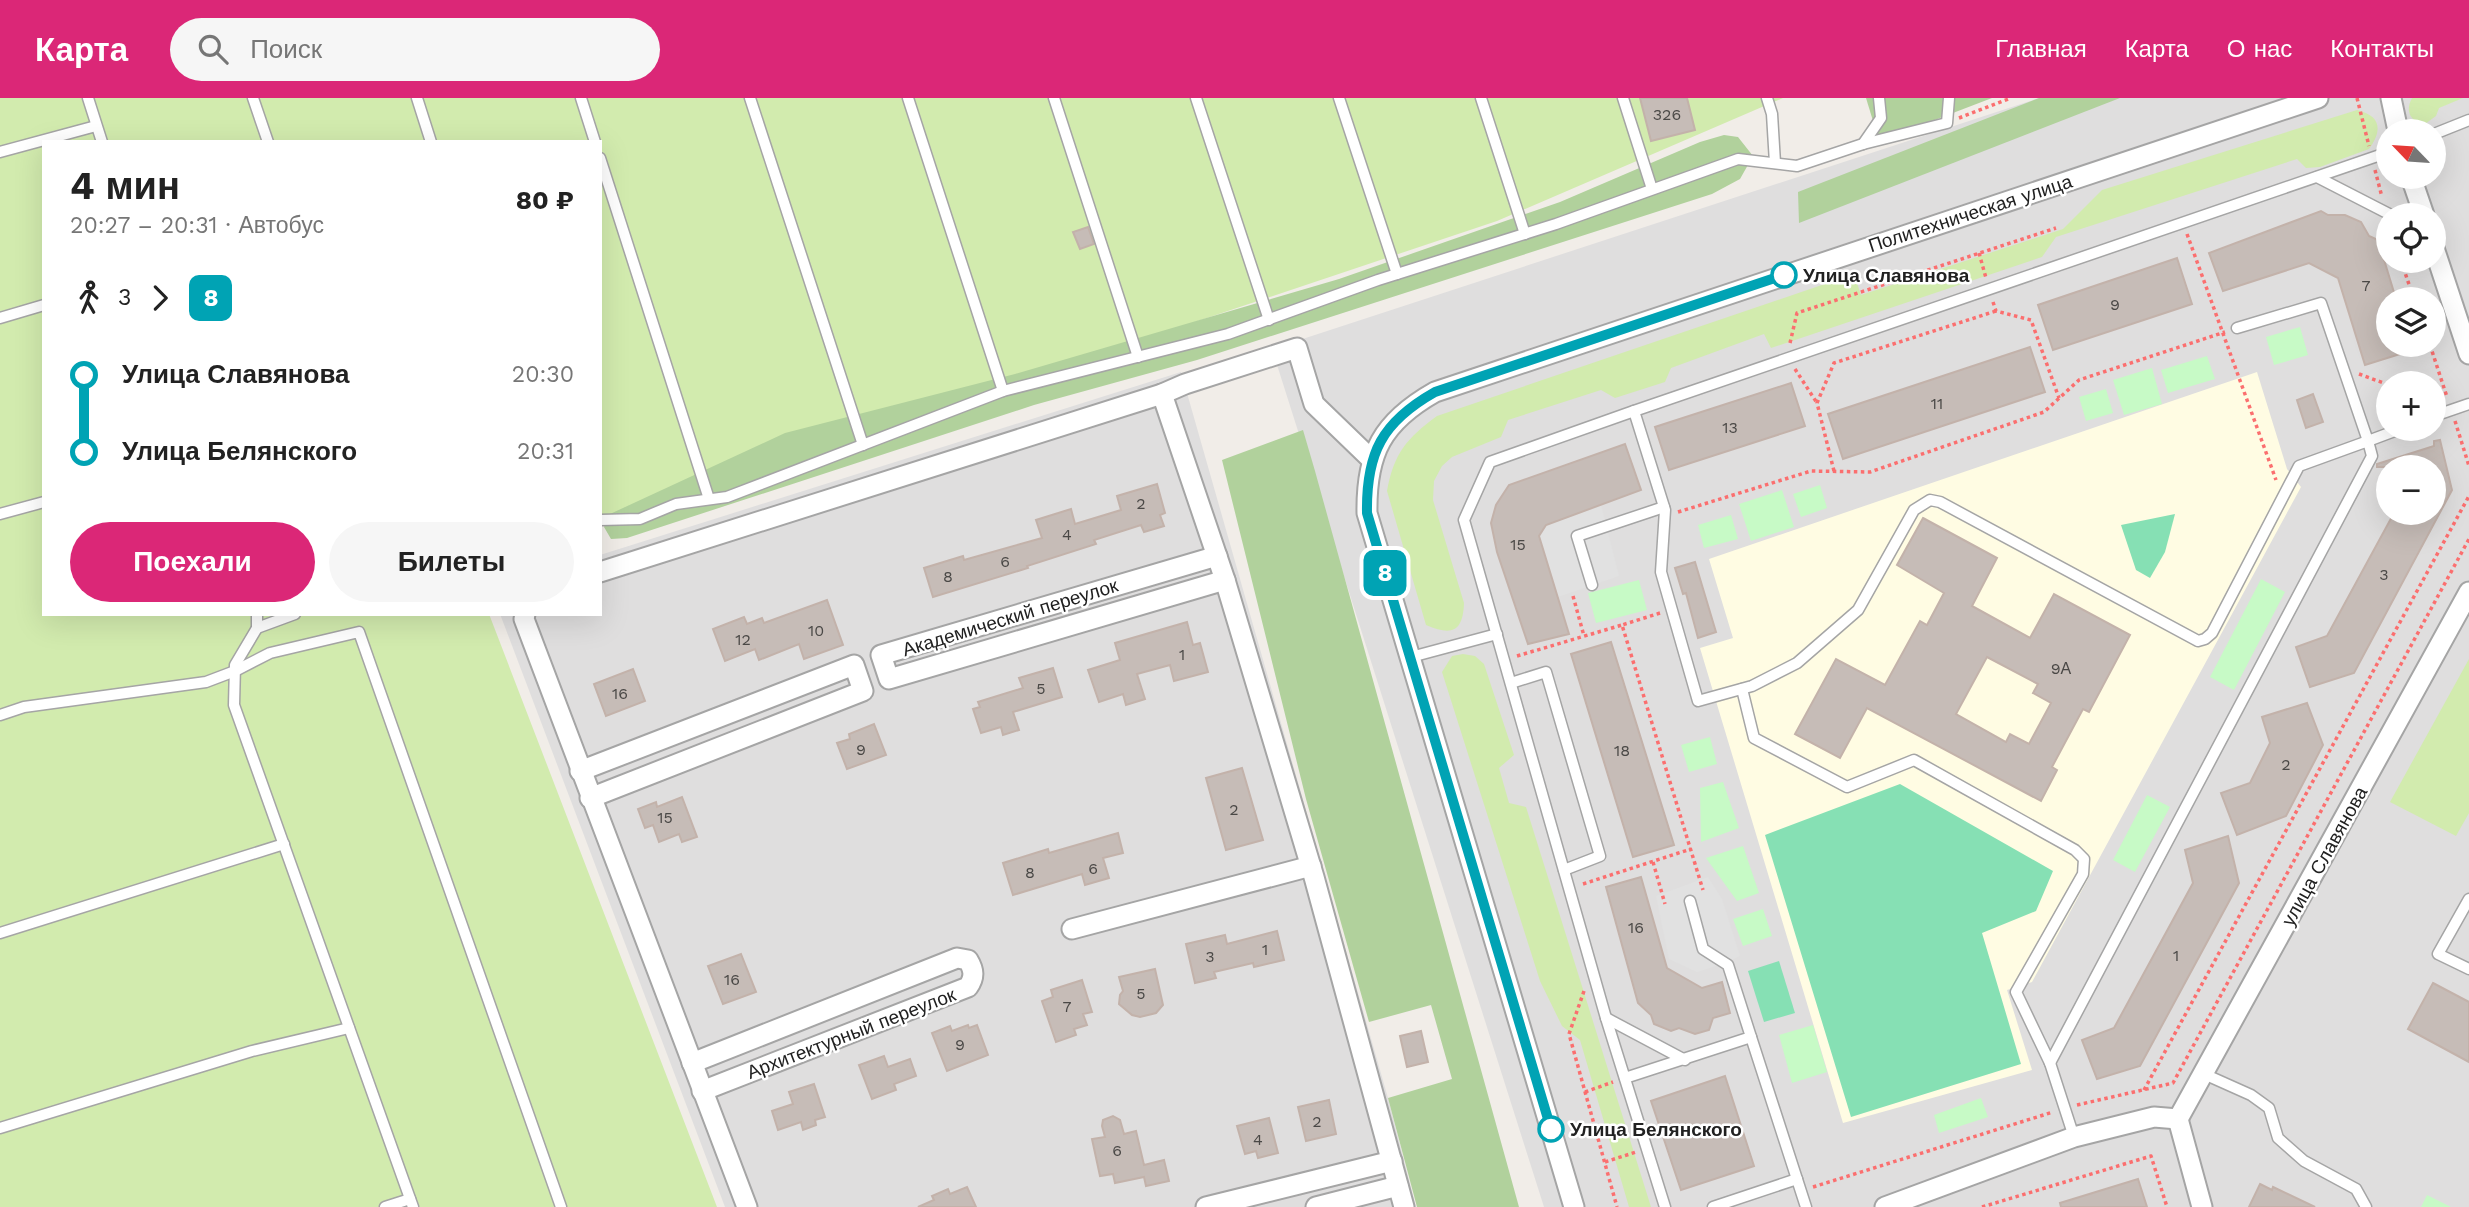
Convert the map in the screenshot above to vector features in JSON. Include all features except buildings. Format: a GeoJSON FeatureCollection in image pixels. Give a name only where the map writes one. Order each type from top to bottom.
{"type":"FeatureCollection","features":[{"type":"Feature","properties":{"kind":"street","name":"Политехническая улица"},"geometry":{"type":"LineString","coordinates":[[1372,460],[1391,424],[1412,405],[1435,392],[2318,98]]}},
{"type":"Feature","properties":{"kind":"street"},"geometry":{"type":"LineString","coordinates":[[2391,98],[2395,119]]}},
{"type":"Feature","properties":{"kind":"street"},"geometry":{"type":"LineString","coordinates":[[2442,273],[2469,354]]}},
{"type":"Feature","properties":{"kind":"street"},"geometry":{"type":"LineString","coordinates":[[602,571],[1162,394],[1297,348],[1314,404],[1372,460],[1367,486],[1367,513],[1574,1207]]}},
{"type":"Feature","properties":{"kind":"street"},"geometry":{"type":"LineString","coordinates":[[1162,394],[1225,580],[1311,866],[1404,1207]]}},
{"type":"Feature","properties":{"kind":"street","name":"Академический переулок"},"geometry":{"type":"LineString","coordinates":[[1217,556],[881,655],[889,679],[1225,580]]}},
{"type":"Feature","properties":{"kind":"street","name":"улица Славянова"},"geometry":{"type":"LineString","coordinates":[[2178,1119],[2469,592]]}},
{"type":"Feature","properties":{"kind":"street"},"geometry":{"type":"LineString","coordinates":[[525,616],[524,619],[590,798],[747,1207]]}},
{"type":"Feature","properties":{"kind":"street"},"geometry":{"type":"LineString","coordinates":[[580,771],[854,665],[863,691],[590,798]]}},
{"type":"Feature","properties":{"kind":"street"},"geometry":{"type":"LineString","coordinates":[[1072,929],[1311,866]]}},
{"type":"Feature","properties":{"kind":"street","name":"Архитектурный переулок"},"geometry":{"type":"LineString","coordinates":[[692,1063],[957,958],[968,960],[973,968],[974,978],[968,987],[702,1091]]}},
{"type":"Feature","properties":{"kind":"street"},"geometry":{"type":"LineString","coordinates":[[1888,1207],[2074,1137],[2154,1117],[2178,1119],[2202,1207]]}},
{"type":"Feature","properties":{"kind":"street"},"geometry":{"type":"LineString","coordinates":[[1206,1207],[1392,1161]]}},
{"type":"Feature","properties":{"kind":"street"},"geometry":{"type":"LineString","coordinates":[[1316,1207],[1398,1186]]}},
{"type":"Feature","properties":{"kind":"lane"},"geometry":{"type":"LineString","coordinates":[[88,98],[101,140]]}},
{"type":"Feature","properties":{"kind":"lane"},"geometry":{"type":"LineString","coordinates":[[253,98],[267,140]]}},
{"type":"Feature","properties":{"kind":"lane"},"geometry":{"type":"LineString","coordinates":[[417,98],[430,140]]}},
{"type":"Feature","properties":{"kind":"lane"},"geometry":{"type":"LineString","coordinates":[[581,98],[594,140]]}},
{"type":"Feature","properties":{"kind":"lane"},"geometry":{"type":"LineString","coordinates":[[750,98],[863,445]]}},
{"type":"Feature","properties":{"kind":"lane"},"geometry":{"type":"LineString","coordinates":[[908,98],[1003,391]]}},
{"type":"Feature","properties":{"kind":"lane"},"geometry":{"type":"LineString","coordinates":[[1054,98],[1138,357]]}},
{"type":"Feature","properties":{"kind":"lane"},"geometry":{"type":"LineString","coordinates":[[1196,98],[1269,320]]}},
{"type":"Feature","properties":{"kind":"lane"},"geometry":{"type":"LineString","coordinates":[[1339,98],[1397,274]]}},
{"type":"Feature","properties":{"kind":"lane"},"geometry":{"type":"LineString","coordinates":[[1480,98],[1525,234]]}},
{"type":"Feature","properties":{"kind":"lane"},"geometry":{"type":"LineString","coordinates":[[1623,98],[1652,189]]}},
{"type":"Feature","properties":{"kind":"lane"},"geometry":{"type":"LineString","coordinates":[[1767,98],[1772,114],[1775,163]]}},
{"type":"Feature","properties":{"kind":"lane"},"geometry":{"type":"LineString","coordinates":[[1863,144],[1881,118],[1879,98]]}},
{"type":"Feature","properties":{"kind":"lane"},"geometry":{"type":"LineString","coordinates":[[602,520],[640,519],[676,504],[727,497],[1003,391],[1228,334],[1738,159],[1797,166],[1863,144],[1947,123],[1950,98]]}},
{"type":"Feature","properties":{"kind":"lane"},"geometry":{"type":"LineString","coordinates":[[2446,129],[2469,120]]}},
{"type":"Feature","properties":{"kind":"lane"},"geometry":{"type":"LineString","coordinates":[[44,140],[96,126]]}},
{"type":"Feature","properties":{"kind":"lane"},"geometry":{"type":"LineString","coordinates":[[0,152],[42,141]]}},
{"type":"Feature","properties":{"kind":"lane"},"geometry":{"type":"LineString","coordinates":[[1664,1207],[1606,1018],[1464,520],[1490,462],[1787,357],[2376,157]]}},
{"type":"Feature","properties":{"kind":"lane"},"geometry":{"type":"LineString","coordinates":[[602,164],[709,499]]}},
{"type":"Feature","properties":{"kind":"lane"},"geometry":{"type":"LineString","coordinates":[[2317,177],[2376,207]]}},
{"type":"Feature","properties":{"kind":"lane"},"geometry":{"type":"LineString","coordinates":[[2050,1063],[2372,456],[2321,303],[2237,328]]}},
{"type":"Feature","properties":{"kind":"lane"},"geometry":{"type":"LineString","coordinates":[[0,318],[42,306]]}},
{"type":"Feature","properties":{"kind":"lane"},"geometry":{"type":"LineString","coordinates":[[2446,412],[2469,404]]}},
{"type":"Feature","properties":{"kind":"lane"},"geometry":{"type":"LineString","coordinates":[[1634,411],[1664,512],[1661,572],[1698,701],[1752,686],[1797,663],[1858,610],[1914,510],[1930,500],[1940,502],[2197,641],[2205,639],[2212,633],[2299,466],[2376,438]]}},
{"type":"Feature","properties":{"kind":"lane"},"geometry":{"type":"LineString","coordinates":[[0,514],[42,503]]}},
{"type":"Feature","properties":{"kind":"lane"},"geometry":{"type":"LineString","coordinates":[[1592,585],[1577,536],[1664,512]]}},
{"type":"Feature","properties":{"kind":"lane"},"geometry":{"type":"LineString","coordinates":[[257,616],[257,628],[235,665],[234,705],[411,1203],[385,1207]]}},
{"type":"Feature","properties":{"kind":"lane"},"geometry":{"type":"LineString","coordinates":[[257,628],[290,616]]}},
{"type":"Feature","properties":{"kind":"lane"},"geometry":{"type":"LineString","coordinates":[[0,715],[24,708],[206,682],[270,653],[359,632],[561,1207]]}},
{"type":"Feature","properties":{"kind":"lane"},"geometry":{"type":"LineString","coordinates":[[1411,657],[1496,634]]}},
{"type":"Feature","properties":{"kind":"lane"},"geometry":{"type":"LineString","coordinates":[[1511,683],[1546,672],[1600,856],[1564,870]]}},
{"type":"Feature","properties":{"kind":"lane"},"geometry":{"type":"LineString","coordinates":[[1742,689],[1754,738],[1847,788],[1914,760],[2075,850],[2084,859],[2083,874],[2016,992],[2050,1063],[2074,1137]]}},
{"type":"Feature","properties":{"kind":"lane"},"geometry":{"type":"LineString","coordinates":[[0,933],[284,844]]}},
{"type":"Feature","properties":{"kind":"lane"},"geometry":{"type":"LineString","coordinates":[[2469,899],[2438,954],[2469,969]]}},
{"type":"Feature","properties":{"kind":"lane"},"geometry":{"type":"LineString","coordinates":[[1690,901],[1703,949],[1728,965],[1806,1207]]}},
{"type":"Feature","properties":{"kind":"lane"},"geometry":{"type":"LineString","coordinates":[[1606,1018],[1685,1060]]}},
{"type":"Feature","properties":{"kind":"lane"},"geometry":{"type":"LineString","coordinates":[[0,1128],[252,1051],[349,1028]]}},
{"type":"Feature","properties":{"kind":"lane"},"geometry":{"type":"LineString","coordinates":[[1625,1078],[1751,1037]]}},
{"type":"Feature","properties":{"kind":"lane"},"geometry":{"type":"LineString","coordinates":[[2204,1074],[2251,1095],[2269,1108],[2278,1138],[2304,1161],[2356,1189],[2366,1207]]}},
{"type":"Feature","properties":{"kind":"lane"},"geometry":{"type":"LineString","coordinates":[[1713,1207],[1797,1179]]}},
{"type":"Feature","properties":{"kind":"path"},"geometry":{"type":"LineString","coordinates":[[1947,123],[2011,98]]}},
{"type":"Feature","properties":{"kind":"path"},"geometry":{"type":"LineString","coordinates":[[2183,223],[2283,498]]}},
{"type":"Feature","properties":{"kind":"path"},"geometry":{"type":"LineString","coordinates":[[1834,471],[1816,403],[1787,357],[1797,313],[2056,228]]}},
{"type":"Feature","properties":{"kind":"path"},"geometry":{"type":"LineString","coordinates":[[1979,253],[1996,311]]}},
{"type":"Feature","properties":{"kind":"path"},"geometry":{"type":"LineString","coordinates":[[1816,403],[1835,363],[1996,311],[2031,320],[2059,398]]}},
{"type":"Feature","properties":{"kind":"path"},"geometry":{"type":"LineString","coordinates":[[1664,512],[1811,471],[1870,472],[2044,412],[2079,380],[2237,328]]}},
{"type":"Feature","properties":{"kind":"path"},"geometry":{"type":"LineString","coordinates":[[2344,368],[2376,380]]}},
{"type":"Feature","properties":{"kind":"path"},"geometry":{"type":"LineString","coordinates":[[2144,1090],[2469,496]]}},
{"type":"Feature","properties":{"kind":"path"},"geometry":{"type":"LineString","coordinates":[[1801,1191],[2065,1108],[2173,1083],[2469,539]]}},
{"type":"Feature","properties":{"kind":"path"},"geometry":{"type":"LineString","coordinates":[[1573,596],[1584,636]]}},
{"type":"Feature","properties":{"kind":"path"},"geometry":{"type":"LineString","coordinates":[[1504,660],[1672,610]]}},
{"type":"Feature","properties":{"kind":"path"},"geometry":{"type":"LineString","coordinates":[[1622,625],[1703,890]]}},
{"type":"Feature","properties":{"kind":"path"},"geometry":{"type":"LineString","coordinates":[[1569,889],[1691,849]]}},
{"type":"Feature","properties":{"kind":"path"},"geometry":{"type":"LineString","coordinates":[[1653,862],[1665,904]]}},
{"type":"Feature","properties":{"kind":"path"},"geometry":{"type":"LineString","coordinates":[[1592,969],[1569,1034],[1617,1207]]}},
{"type":"Feature","properties":{"kind":"path"},"geometry":{"type":"LineString","coordinates":[[1585,1092],[1625,1078]]}},
{"type":"Feature","properties":{"kind":"path"},"geometry":{"type":"LineString","coordinates":[[1605,1162],[1646,1148]]}},
{"type":"Feature","properties":{"kind":"path"},"geometry":{"type":"LineString","coordinates":[[1982,1207],[2151,1156],[2167,1207]]}},
{"type":"Feature","properties":{"kind":"shaded area"},"geometry":{"type":"Polygon","coordinates":[[[2039,98],[2469,98],[2469,1207],[1544,1207],[1272,349],[2039,98]]]}},
{"type":"Feature","properties":{"kind":"shaded area"},"geometry":{"type":"Polygon","coordinates":[[[1181,372],[1388,1098],[1416,1207],[725,1207],[501,616],[602,616],[602,554],[1181,372]]]}},
{"type":"Feature","properties":{"kind":"shaded area"},"geometry":{"type":"Polygon","coordinates":[[[2257,372],[2287,469],[2301,487],[2032,982],[2007,990],[2032,1070],[1843,1123],[1700,648],[1733,638],[1709,559],[2257,372]]]}},
{"type":"Feature","properties":{"kind":"shaded area"},"geometry":{"type":"Polygon","coordinates":[[[1601,505],[1619,576],[1558,597],[1539,536],[1546,525],[1601,505]]]}},
{"type":"Feature","properties":{"kind":"shaded area"},"geometry":{"type":"Polygon","coordinates":[[[1708,877],[1722,899],[1740,956],[1697,972],[1669,959],[1656,896],[1708,877]]]}},
{"type":"Feature","properties":{"kind":"green space"},"geometry":{"type":"Polygon","coordinates":[[[0,98],[1783,98],[1497,221],[602,520],[602,140],[42,140],[42,616],[490,616],[717,1207],[0,1207],[0,98]]]}},
{"type":"Feature","properties":{"kind":"green space"},"geometry":{"type":"Polygon","coordinates":[[[1866,98],[1992,98],[1893,136],[1877,134],[1866,98]]]}},
{"type":"Feature","properties":{"kind":"green space"},"geometry":{"type":"Polygon","coordinates":[[[2039,98],[2120,98],[1799,223],[1798,192],[2039,98]]]}},
{"type":"Feature","properties":{"kind":"green space"},"geometry":{"type":"Polygon","coordinates":[[[2412,98],[2463,98],[2439,108],[2432,119],[2413,119],[2409,107],[2412,98]]]}},
{"type":"Feature","properties":{"kind":"green space"},"geometry":{"type":"Polygon","coordinates":[[[2357,110],[2371,116],[2376,122],[2376,136],[2369,149],[2320,167],[2306,168],[2297,159],[2056,237],[2042,257],[1771,348],[1764,334],[1671,368],[1665,382],[1615,398],[1601,390],[1508,420],[1501,437],[1452,457],[1442,466],[1434,481],[1433,500],[1464,603],[1461,620],[1454,629],[1449,631],[1426,625],[1387,491],[1394,466],[1403,448],[1437,416],[1854,274],[1861,295],[2063,229],[2102,190],[2357,110]]]}},
{"type":"Feature","properties":{"kind":"green space"},"geometry":{"type":"Polygon","coordinates":[[[1724,135],[1738,137],[1753,156],[1740,179],[1712,194],[1197,360],[1034,405],[627,538],[611,539],[604,527],[610,514],[785,433],[1015,374],[1339,279],[1560,202],[1700,142],[1724,135]]]}},
{"type":"Feature","properties":{"kind":"green space"},"geometry":{"type":"Polygon","coordinates":[[[2300,327],[2308,355],[2274,365],[2266,337],[2300,327]]]}},
{"type":"Feature","properties":{"kind":"green space"},"geometry":{"type":"Polygon","coordinates":[[[2207,356],[2215,379],[2168,393],[2161,370],[2207,356]]]}},
{"type":"Feature","properties":{"kind":"green space"},"geometry":{"type":"Polygon","coordinates":[[[2152,368],[2162,404],[2124,415],[2113,380],[2152,368]]]}},
{"type":"Feature","properties":{"kind":"green space"},"geometry":{"type":"Polygon","coordinates":[[[2106,389],[2113,413],[2086,421],[2079,397],[2106,389]]]}},
{"type":"Feature","properties":{"kind":"green space"},"geometry":{"type":"Polygon","coordinates":[[[1303,430],[1519,1207],[1417,1207],[1388,1098],[1452,1079],[1431,1005],[1369,1022],[1306,799],[1222,460],[1303,430]]]}},
{"type":"Feature","properties":{"kind":"green space"},"geometry":{"type":"Polygon","coordinates":[[[1820,485],[1827,508],[1801,517],[1793,494],[1820,485]]]}},
{"type":"Feature","properties":{"kind":"green space"},"geometry":{"type":"Polygon","coordinates":[[[1782,490],[1794,527],[1751,541],[1739,504],[1782,490]]]}},
{"type":"Feature","properties":{"kind":"green space"},"geometry":{"type":"Polygon","coordinates":[[[2175,514],[2165,552],[2150,578],[2136,570],[2121,525],[2175,514]]]}},
{"type":"Feature","properties":{"kind":"green space"},"geometry":{"type":"Polygon","coordinates":[[[1731,515],[1738,539],[1704,548],[1698,525],[1731,515]]]}},
{"type":"Feature","properties":{"kind":"green space"},"geometry":{"type":"Polygon","coordinates":[[[2261,579],[2285,592],[2234,690],[2210,677],[2261,579]]]}},
{"type":"Feature","properties":{"kind":"green space"},"geometry":{"type":"Polygon","coordinates":[[[1639,580],[1647,610],[1596,623],[1588,593],[1639,580]]]}},
{"type":"Feature","properties":{"kind":"green space"},"geometry":{"type":"Polygon","coordinates":[[[1452,656],[1475,656],[1484,664],[1514,755],[1499,768],[1509,803],[1526,807],[1651,1207],[1629,1207],[1580,1040],[1562,1026],[1540,981],[1442,672],[1452,656]]]}},
{"type":"Feature","properties":{"kind":"green space"},"geometry":{"type":"Polygon","coordinates":[[[2469,659],[2469,813],[2456,836],[2390,802],[2469,659]]]}},
{"type":"Feature","properties":{"kind":"green space"},"geometry":{"type":"Polygon","coordinates":[[[1710,737],[1717,764],[1689,772],[1681,745],[1710,737]]]}},
{"type":"Feature","properties":{"kind":"green space"},"geometry":{"type":"Polygon","coordinates":[[[1723,782],[1739,828],[1701,842],[1700,788],[1723,782]]]}},
{"type":"Feature","properties":{"kind":"green space"},"geometry":{"type":"Polygon","coordinates":[[[1900,784],[2053,871],[2036,911],[1982,933],[2021,1064],[1851,1117],[1765,835],[1900,784]]]}},
{"type":"Feature","properties":{"kind":"green space"},"geometry":{"type":"Polygon","coordinates":[[[2147,795],[2170,807],[2135,872],[2113,860],[2147,795]]]}},
{"type":"Feature","properties":{"kind":"green space"},"geometry":{"type":"Polygon","coordinates":[[[1743,846],[1759,893],[1737,901],[1706,858],[1743,846]]]}},
{"type":"Feature","properties":{"kind":"green space"},"geometry":{"type":"Polygon","coordinates":[[[1763,909],[1772,936],[1743,946],[1733,919],[1763,909]]]}},
{"type":"Feature","properties":{"kind":"green space"},"geometry":{"type":"Polygon","coordinates":[[[1779,961],[1795,1013],[1764,1022],[1748,971],[1779,961]]]}},
{"type":"Feature","properties":{"kind":"green space"},"geometry":{"type":"Polygon","coordinates":[[[1813,1025],[1827,1072],[1792,1083],[1779,1035],[1813,1025]]]}},
{"type":"Feature","properties":{"kind":"green space"},"geometry":{"type":"Polygon","coordinates":[[[1981,1098],[1988,1117],[1939,1133],[1934,1115],[1981,1098]]]}},
{"type":"Feature","properties":{"kind":"green space"},"geometry":{"type":"Polygon","coordinates":[[[2427,1195],[2451,1207],[2421,1207],[2427,1195]]]}},
{"type":"Feature","properties":{"kind":"bus line","name":"8"},"geometry":{"type":"LineString","coordinates":[[1551,1129],[1367,513],[1367,486],[1372,460],[1391,424],[1412,405],[1435,392],[1784,275]]}},
{"type":"Feature","properties":{"kind":"place","name":"Улица Славянова"},"geometry":{"type":"Point","coordinates":[1784,275]}},
{"type":"Feature","properties":{"kind":"place","name":"Улица Белянского"},"geometry":{"type":"Point","coordinates":[1551,1129]}}]}
